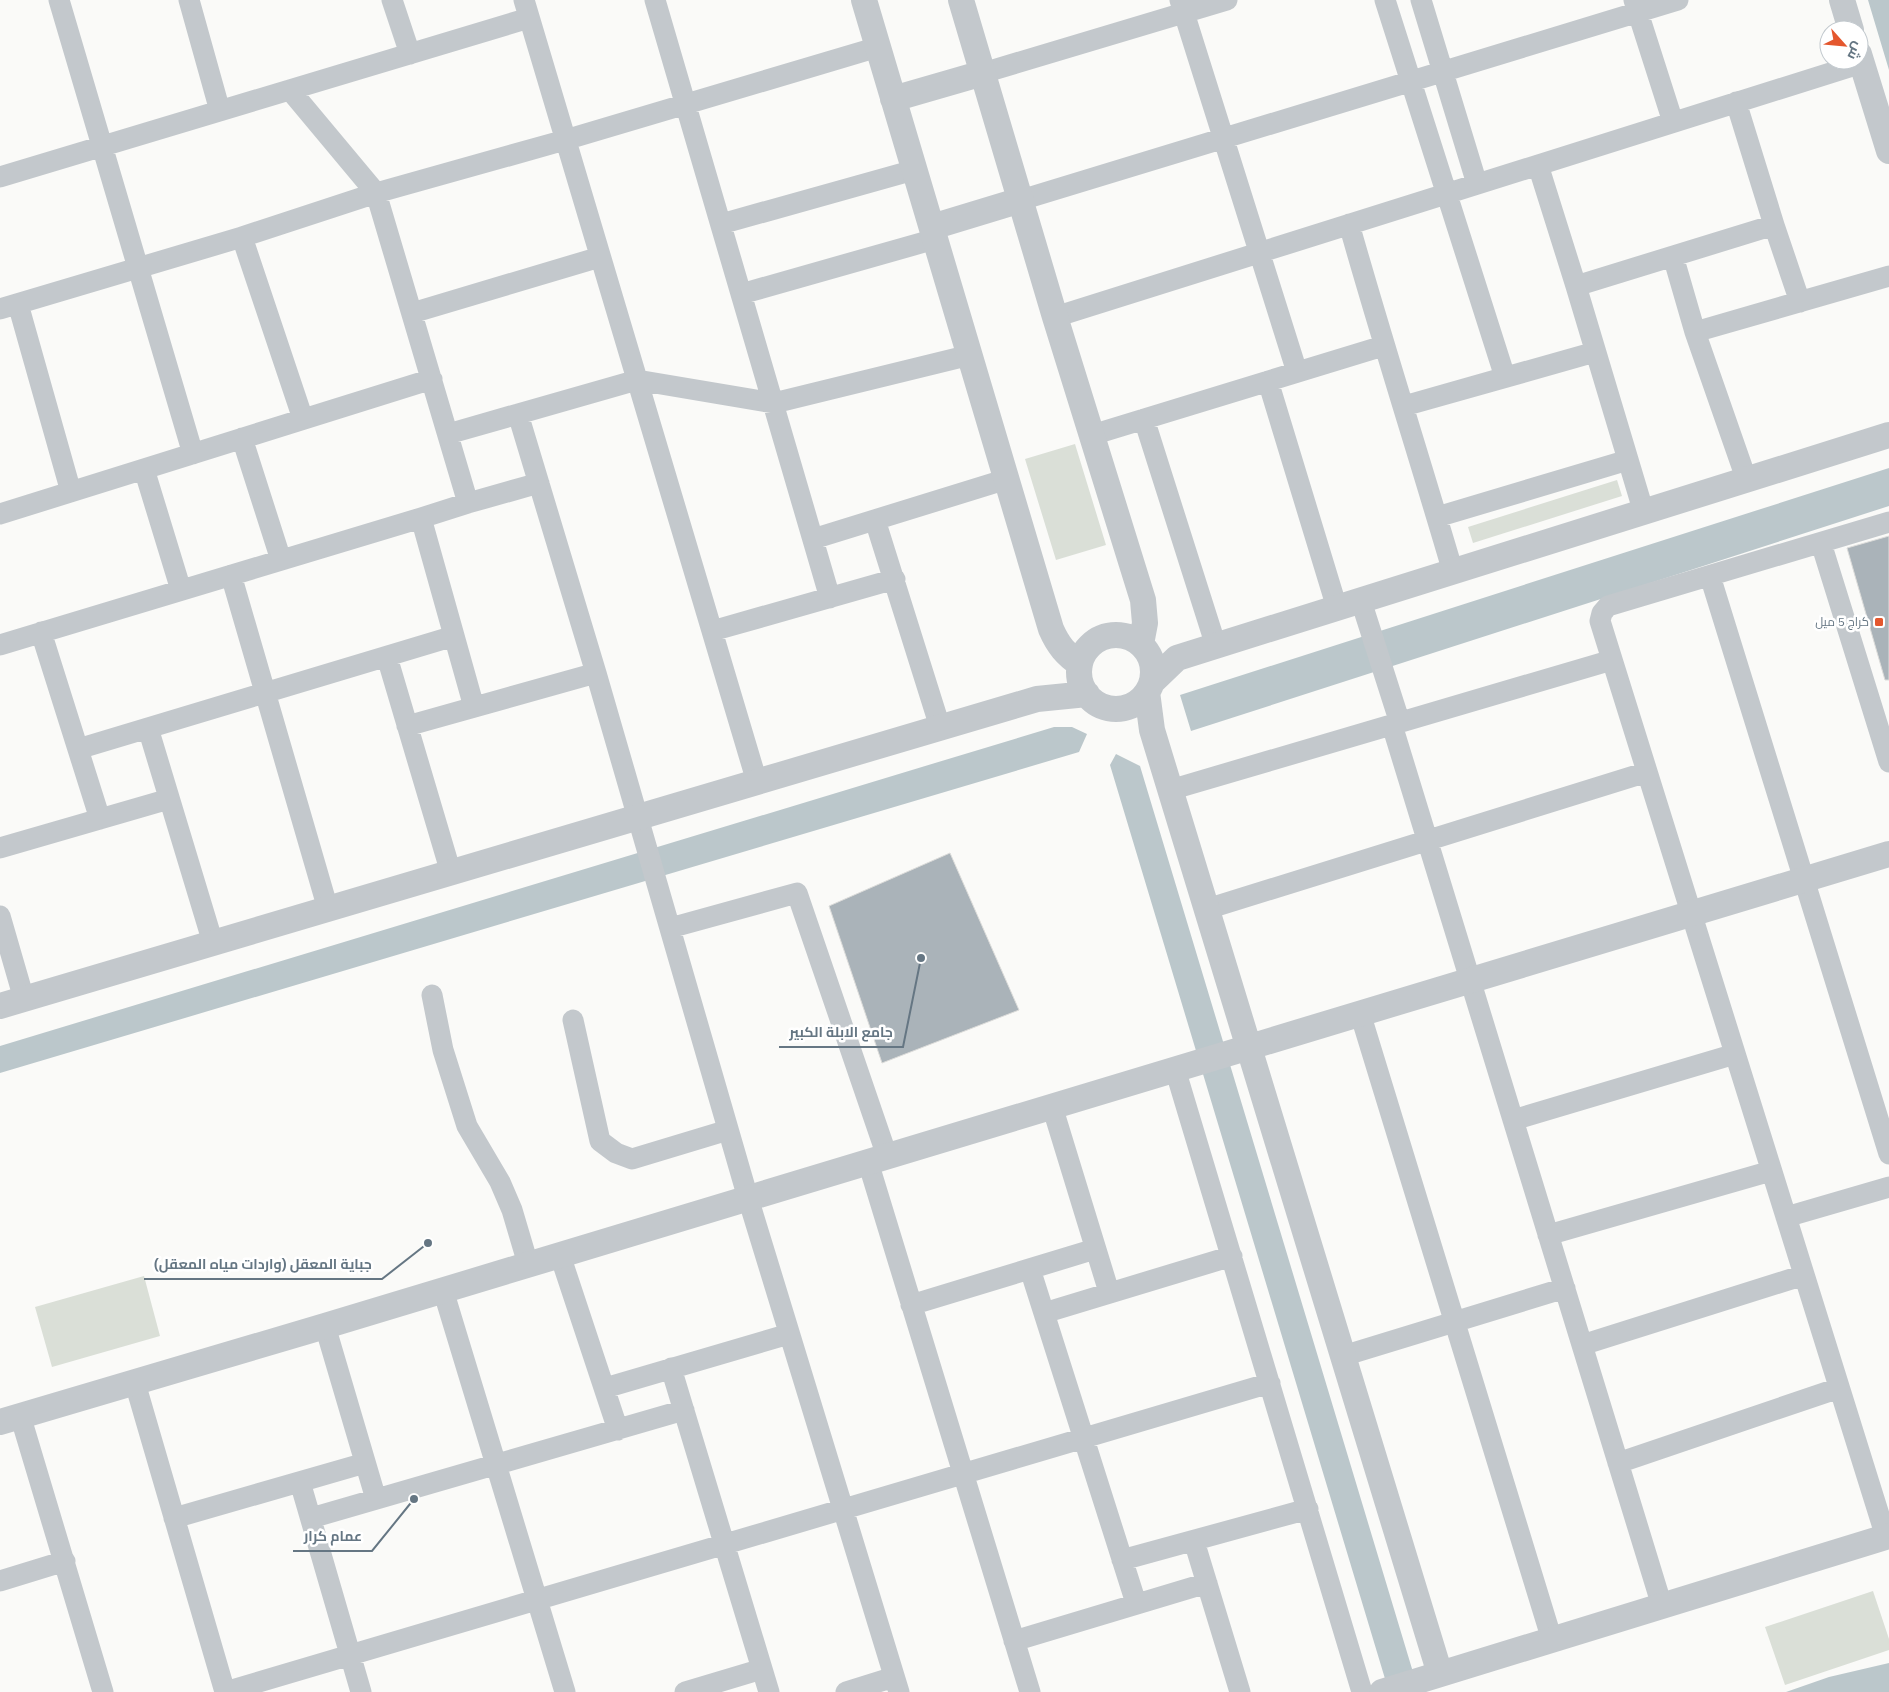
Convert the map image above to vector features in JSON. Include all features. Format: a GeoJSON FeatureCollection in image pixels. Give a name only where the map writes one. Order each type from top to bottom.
{"type":"FeatureCollection","features":[{"type":"Feature","properties":{"kind":"street"},"geometry":{"type":"LineString","coordinates":[[60,0],[193,454]]}},
{"type":"Feature","properties":{"kind":"street"},"geometry":{"type":"LineString","coordinates":[[190,0],[220,111]]}},
{"type":"Feature","properties":{"kind":"street"},"geometry":{"type":"LineString","coordinates":[[392,0],[410,54]]}},
{"type":"Feature","properties":{"kind":"street"},"geometry":{"type":"LineString","coordinates":[[655,0],[830,598]]}},
{"type":"Feature","properties":{"kind":"street"},"geometry":{"type":"LineString","coordinates":[[864,0],[1051,629],[1062,650],[1070,658],[1100,705],[1116,709],[1152,730]]}},
{"type":"Feature","properties":{"kind":"street"},"geometry":{"type":"LineString","coordinates":[[961,0],[1055,317],[1143,600],[1145,623],[1143,646],[1152,664],[1149,687],[1152,730],[1440,1674]]}},
{"type":"Feature","properties":{"kind":"street"},"geometry":{"type":"LineString","coordinates":[[893,99],[983,73],[1182,6],[1227,0]]}},
{"type":"Feature","properties":{"kind":"street"},"geometry":{"type":"LineString","coordinates":[[1384,0],[1504,377]]}},
{"type":"Feature","properties":{"kind":"street"},"geometry":{"type":"LineString","coordinates":[[1421,0],[1477,184]]}},
{"type":"Feature","properties":{"kind":"street"},"geometry":{"type":"LineString","coordinates":[[741,294],[933,233],[1021,200],[1443,71],[1636,6],[1678,0]]}},
{"type":"Feature","properties":{"kind":"street"},"geometry":{"type":"LineString","coordinates":[[1842,0],[1848,20]]}},
{"type":"Feature","properties":{"kind":"street"},"geometry":{"type":"LineString","coordinates":[[1182,6],[1297,372]]}},
{"type":"Feature","properties":{"kind":"street"},"geometry":{"type":"LineString","coordinates":[[1636,6],[1673,122]]}},
{"type":"Feature","properties":{"kind":"street"},"geometry":{"type":"LineString","coordinates":[[0,177],[410,54],[526,9],[757,782]]}},
{"type":"Feature","properties":{"kind":"street"},"geometry":{"type":"LineString","coordinates":[[71,492],[9,307],[242,237],[376,193],[566,140],[878,47]]}},
{"type":"Feature","properties":{"kind":"street"},"geometry":{"type":"LineString","coordinates":[[1055,317],[1736,102],[1828,70]]}},
{"type":"Feature","properties":{"kind":"street"},"geometry":{"type":"LineString","coordinates":[[1863,70],[1889,151]]}},
{"type":"Feature","properties":{"kind":"street"},"geometry":{"type":"LineString","coordinates":[[290,90],[376,193],[468,503]]}},
{"type":"Feature","properties":{"kind":"street"},"geometry":{"type":"LineString","coordinates":[[1736,102],[1800,302]]}},
{"type":"Feature","properties":{"kind":"street"},"geometry":{"type":"LineString","coordinates":[[1538,165],[1644,513]]}},
{"type":"Feature","properties":{"kind":"street"},"geometry":{"type":"LineString","coordinates":[[721,224],[914,170]]}},
{"type":"Feature","properties":{"kind":"street"},"geometry":{"type":"LineString","coordinates":[[1348,224],[1383,346],[1404,406],[1454,572]]}},
{"type":"Feature","properties":{"kind":"street"},"geometry":{"type":"LineString","coordinates":[[1576,286],[1774,225]]}},
{"type":"Feature","properties":{"kind":"street"},"geometry":{"type":"LineString","coordinates":[[242,237],[303,419]]}},
{"type":"Feature","properties":{"kind":"street"},"geometry":{"type":"LineString","coordinates":[[1673,256],[1695,332],[1748,481]]}},
{"type":"Feature","properties":{"kind":"street"},"geometry":{"type":"LineString","coordinates":[[412,313],[600,257]]}},
{"type":"Feature","properties":{"kind":"street"},"geometry":{"type":"LineString","coordinates":[[1695,332],[1889,276]]}},
{"type":"Feature","properties":{"kind":"street"},"geometry":{"type":"LineString","coordinates":[[1092,435],[1383,346]]}},
{"type":"Feature","properties":{"kind":"street"},"geometry":{"type":"LineString","coordinates":[[1404,406],[1595,352]]}},
{"type":"Feature","properties":{"kind":"street"},"geometry":{"type":"LineString","coordinates":[[448,434],[637,380],[774,403],[970,356]]}},
{"type":"Feature","properties":{"kind":"street"},"geometry":{"type":"LineString","coordinates":[[0,514],[432,379]]}},
{"type":"Feature","properties":{"kind":"street"},"geometry":{"type":"LineString","coordinates":[[1268,381],[1349,604],[1396,724],[1427,841],[1662,1606]]}},
{"type":"Feature","properties":{"kind":"street"},"geometry":{"type":"LineString","coordinates":[[518,414],[596,673],[748,1198],[896,1684],[846,1692]]}},
{"type":"Feature","properties":{"kind":"street"},"geometry":{"type":"LineString","coordinates":[[1144,419],[1216,646]]}},
{"type":"Feature","properties":{"kind":"street"},"geometry":{"type":"LineString","coordinates":[[1116,709],[1133,704],[1177,658],[1748,481],[1889,435]]}},
{"type":"Feature","properties":{"kind":"street"},"geometry":{"type":"LineString","coordinates":[[242,438],[282,560]]}},
{"type":"Feature","properties":{"kind":"street"},"geometry":{"type":"LineString","coordinates":[[1437,517],[1628,460]]}},
{"type":"Feature","properties":{"kind":"street"},"geometry":{"type":"LineString","coordinates":[[144,469],[181,590]]}},
{"type":"Feature","properties":{"kind":"street"},"geometry":{"type":"LineString","coordinates":[[813,539],[1006,479]]}},
{"type":"Feature","properties":{"kind":"street"},"geometry":{"type":"LineString","coordinates":[[0,645],[539,483]]}},
{"type":"Feature","properties":{"kind":"street"},"geometry":{"type":"LineString","coordinates":[[421,518],[474,707]]}},
{"type":"Feature","properties":{"kind":"street"},"geometry":{"type":"LineString","coordinates":[[875,520],[940,727]]}},
{"type":"Feature","properties":{"kind":"street"},"geometry":{"type":"LineString","coordinates":[[1382,1692],[1887,1537],[1600,621],[1602,613],[1608,606],[1889,522]]}},
{"type":"Feature","properties":{"kind":"street"},"geometry":{"type":"LineString","coordinates":[[1821,542],[1889,762]]}},
{"type":"Feature","properties":{"kind":"street"},"geometry":{"type":"LineString","coordinates":[[231,575],[328,909]]}},
{"type":"Feature","properties":{"kind":"street"},"geometry":{"type":"LineString","coordinates":[[1710,576],[1889,1154]]}},
{"type":"Feature","properties":{"kind":"street"},"geometry":{"type":"LineString","coordinates":[[712,631],[895,579]]}},
{"type":"Feature","properties":{"kind":"street"},"geometry":{"type":"LineString","coordinates":[[41,632],[100,819]]}},
{"type":"Feature","properties":{"kind":"street"},"geometry":{"type":"LineString","coordinates":[[1082,677],[1084,654],[1091,645],[1100,639],[1110,636],[1121,635],[1132,638],[1143,646],[1177,658]]}},
{"type":"Feature","properties":{"kind":"street"},"geometry":{"type":"LineString","coordinates":[[78,749],[454,636]]}},
{"type":"Feature","properties":{"kind":"street"},"geometry":{"type":"LineString","coordinates":[[387,657],[451,873]]}},
{"type":"Feature","properties":{"kind":"street"},"geometry":{"type":"LineString","coordinates":[[1170,790],[1612,660]]}},
{"type":"Feature","properties":{"kind":"street"},"geometry":{"type":"LineString","coordinates":[[407,726],[596,673]]}},
{"type":"Feature","properties":{"kind":"street"},"geometry":{"type":"LineString","coordinates":[[0,916],[12,1003],[1037,699],[1082,677]]}},
{"type":"Feature","properties":{"kind":"street"},"geometry":{"type":"LineString","coordinates":[[148,728],[213,943]]}},
{"type":"Feature","properties":{"kind":"street"},"geometry":{"type":"LineString","coordinates":[[1207,909],[1647,772]]}},
{"type":"Feature","properties":{"kind":"street"},"geometry":{"type":"LineString","coordinates":[[0,848],[170,799]]}},
{"type":"Feature","properties":{"kind":"street"},"geometry":{"type":"LineString","coordinates":[[104,1692],[65,1561],[10,1419],[325,1326],[1889,854]]}},
{"type":"Feature","properties":{"kind":"street"},"geometry":{"type":"LineString","coordinates":[[670,928],[797,893],[878,1159],[912,1305],[1030,1692]]}},
{"type":"Feature","properties":{"kind":"street"},"geometry":{"type":"LineString","coordinates":[[432,995],[443,1050],[467,1126],[500,1182],[509,1203],[528,1264]]}},
{"type":"Feature","properties":{"kind":"street"},"geometry":{"type":"LineString","coordinates":[[1360,1014],[1552,1640]]}},
{"type":"Feature","properties":{"kind":"street"},"geometry":{"type":"LineString","coordinates":[[573,1020],[600,1142],[616,1153],[632,1159],[728,1130]]}},
{"type":"Feature","properties":{"kind":"street"},"geometry":{"type":"LineString","coordinates":[[1513,1120],[1735,1054]]}},
{"type":"Feature","properties":{"kind":"street"},"geometry":{"type":"LineString","coordinates":[[1176,1069],[1362,1692]]}},
{"type":"Feature","properties":{"kind":"street"},"geometry":{"type":"LineString","coordinates":[[1052,1106],[1109,1292]]}},
{"type":"Feature","properties":{"kind":"street"},"geometry":{"type":"LineString","coordinates":[[1548,1235],[1771,1171]]}},
{"type":"Feature","properties":{"kind":"street"},"geometry":{"type":"LineString","coordinates":[[1786,1218],[1889,1187]]}},
{"type":"Feature","properties":{"kind":"street"},"geometry":{"type":"LineString","coordinates":[[912,1305],[1095,1249]]}},
{"type":"Feature","properties":{"kind":"street"},"geometry":{"type":"LineString","coordinates":[[560,1255],[618,1430]]}},
{"type":"Feature","properties":{"kind":"street"},"geometry":{"type":"LineString","coordinates":[[1044,1313],[1232,1256]]}},
{"type":"Feature","properties":{"kind":"street"},"geometry":{"type":"LineString","coordinates":[[1030,1269],[1136,1604]]}},
{"type":"Feature","properties":{"kind":"street"},"geometry":{"type":"LineString","coordinates":[[1582,1345],[1804,1275]]}},
{"type":"Feature","properties":{"kind":"street"},"geometry":{"type":"LineString","coordinates":[[1343,1356],[1565,1288]]}},
{"type":"Feature","properties":{"kind":"street"},"geometry":{"type":"LineString","coordinates":[[443,1290],[565,1692]]}},
{"type":"Feature","properties":{"kind":"street"},"geometry":{"type":"LineString","coordinates":[[325,1326],[376,1499]]}},
{"type":"Feature","properties":{"kind":"street"},"geometry":{"type":"LineString","coordinates":[[605,1388],[789,1334]]}},
{"type":"Feature","properties":{"kind":"street"},"geometry":{"type":"LineString","coordinates":[[671,1368],[769,1692]]}},
{"type":"Feature","properties":{"kind":"street"},"geometry":{"type":"LineString","coordinates":[[135,1383],[225,1692],[1270,1383]]}},
{"type":"Feature","properties":{"kind":"street"},"geometry":{"type":"LineString","coordinates":[[1618,1463],[1839,1388]]}},
{"type":"Feature","properties":{"kind":"street"},"geometry":{"type":"LineString","coordinates":[[311,1518],[684,1410]]}},
{"type":"Feature","properties":{"kind":"street"},"geometry":{"type":"LineString","coordinates":[[174,1518],[365,1463]]}},
{"type":"Feature","properties":{"kind":"street"},"geometry":{"type":"LineString","coordinates":[[300,1482],[361,1692]]}},
{"type":"Feature","properties":{"kind":"street"},"geometry":{"type":"LineString","coordinates":[[1122,1560],[1308,1509]]}},
{"type":"Feature","properties":{"kind":"street"},"geometry":{"type":"LineString","coordinates":[[1194,1541],[1240,1692]]}},
{"type":"Feature","properties":{"kind":"street"},"geometry":{"type":"LineString","coordinates":[[0,1581],[65,1561]]}},
{"type":"Feature","properties":{"kind":"street"},"geometry":{"type":"LineString","coordinates":[[1014,1641],[1207,1583]]}},
{"type":"Feature","properties":{"kind":"street"},"geometry":{"type":"LineString","coordinates":[[688,1692],[762,1669]]}},
{"type":"Feature","properties":{"kind":"shaded area"},"geometry":{"type":"Polygon","coordinates":[[[1868,0],[1889,0],[1889,70],[1868,0]]]}},
{"type":"Feature","properties":{"kind":"shaded area"},"geometry":{"type":"Polygon","coordinates":[[[1075,444],[1106,545],[1056,560],[1025,459],[1075,444]]]}},
{"type":"Feature","properties":{"kind":"shaded area"},"geometry":{"type":"Polygon","coordinates":[[[1889,468],[1889,506],[1191,731],[1180,695],[1889,468]]]}},
{"type":"Feature","properties":{"kind":"shaded area"},"geometry":{"type":"Polygon","coordinates":[[[1617,480],[1622,496],[1473,543],[1468,527],[1617,480]]]}},
{"type":"Feature","properties":{"kind":"shaded area"},"geometry":{"type":"Polygon","coordinates":[[[1054,727],[1072,727],[1087,734],[1079,752],[0,1073],[0,1046],[1054,727]]]}},
{"type":"Feature","properties":{"kind":"shaded area"},"geometry":{"type":"Polygon","coordinates":[[[1116,754],[1140,766],[1419,1692],[1389,1692],[1110,765],[1116,754]]]}},
{"type":"Feature","properties":{"kind":"shaded area"},"geometry":{"type":"Polygon","coordinates":[[[144,1276],[160,1336],[52,1367],[35,1307],[144,1276]]]}},
{"type":"Feature","properties":{"kind":"shaded area"},"geometry":{"type":"Polygon","coordinates":[[[1873,1591],[1889,1639],[1889,1650],[1785,1685],[1765,1627],[1873,1591]]]}},
{"type":"Feature","properties":{"kind":"shaded area"},"geometry":{"type":"Polygon","coordinates":[[[1889,1663],[1889,1692],[1786,1692],[1829,1677],[1889,1663]]]}},
{"type":"Feature","properties":{"kind":"building","name":"كراج 5 ميل"},"geometry":{"type":"Polygon","coordinates":[[[1889,536],[1889,680],[1885,680],[1847,548],[1889,536]]]}},
{"type":"Feature","properties":{"kind":"building"},"geometry":{"type":"Polygon","coordinates":[[[950,853],[1019,1010],[882,1063],[829,906],[950,853]]]}},
{"type":"Feature","properties":{"kind":"place","name":"كراج 5 ميل"},"geometry":{"type":"Point","coordinates":[1879,622]}},
{"type":"Feature","properties":{"kind":"place","name":"جامع الابلة الكبير"},"geometry":{"type":"Point","coordinates":[921,958]}},
{"type":"Feature","properties":{"kind":"place","name":"جباية المعقل (واردات مياه المعقل)"},"geometry":{"type":"Point","coordinates":[428,1243]}},
{"type":"Feature","properties":{"kind":"place","name":"عمام كرار"},"geometry":{"type":"Point","coordinates":[414,1499]}}]}
